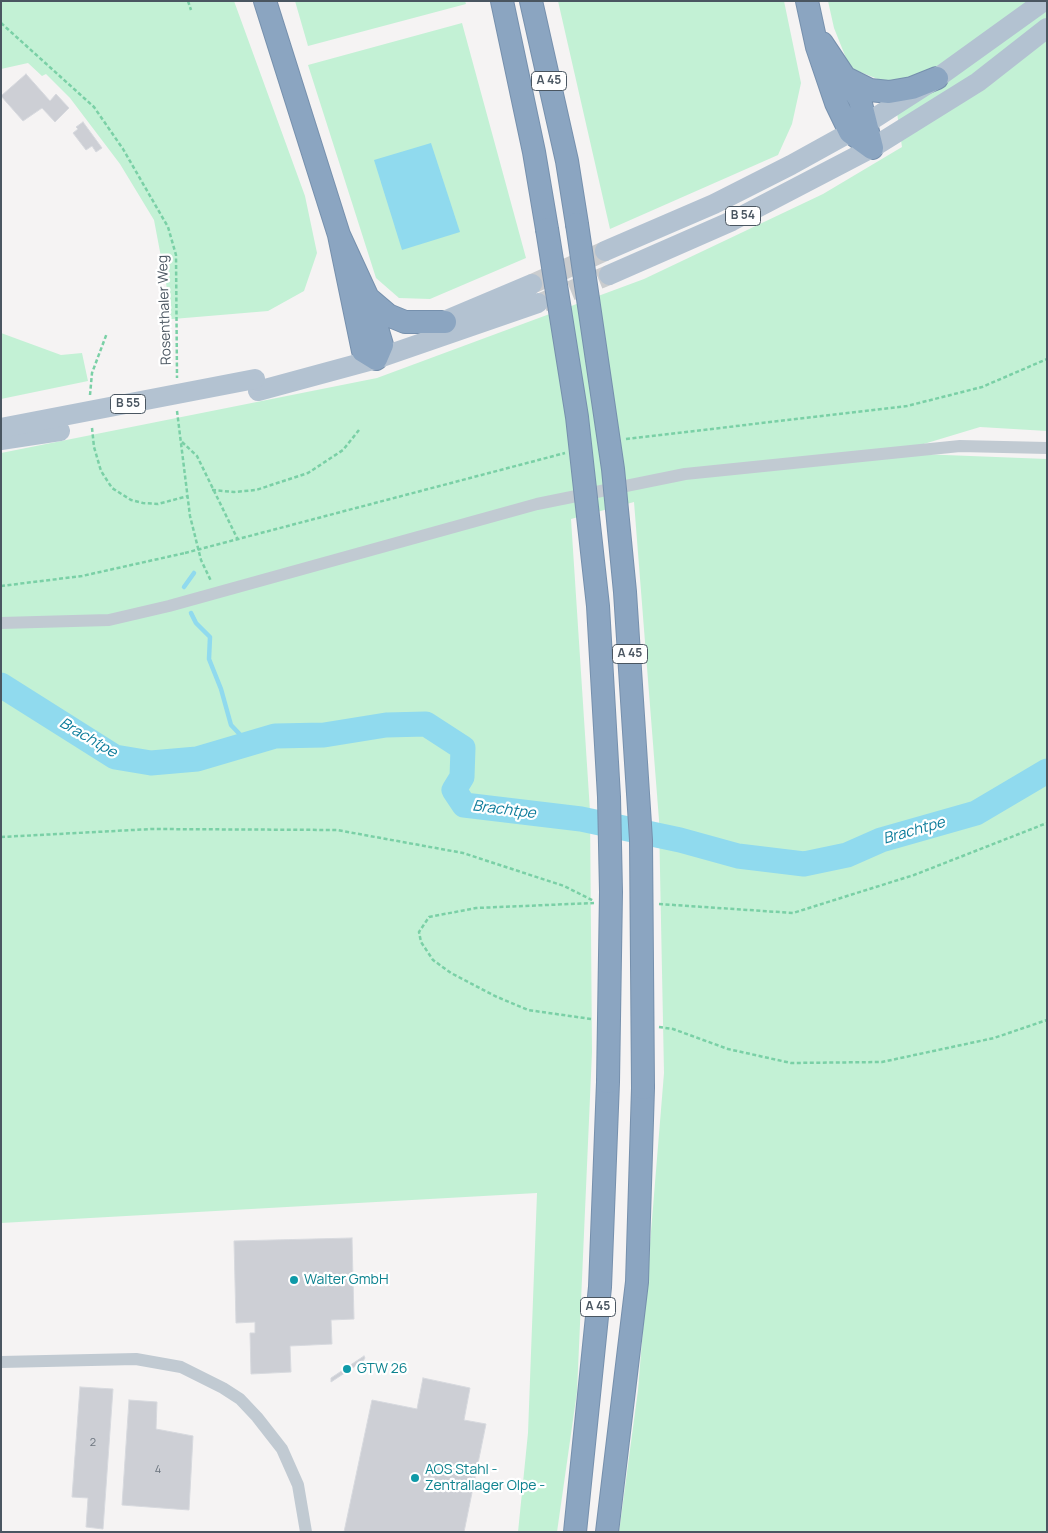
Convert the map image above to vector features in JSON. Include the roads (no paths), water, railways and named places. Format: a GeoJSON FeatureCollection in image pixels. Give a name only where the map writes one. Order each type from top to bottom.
{"type":"FeatureCollection","features":[{"type":"Feature","properties":{"kind":"highway"},"geometry":{"type":"LineString","coordinates":[[265,1],[374,352]]}},
{"type":"Feature","properties":{"kind":"highway","name":"A 45"},"geometry":{"type":"LineString","coordinates":[[502,1],[534,152],[577,417],[600,635],[609,787],[611,892],[608,1082],[600,1287],[575,1532]]}},
{"type":"Feature","properties":{"kind":"highway","name":"A 45"},"geometry":{"type":"LineString","coordinates":[[531,1],[567,162],[578,224],[613,469],[627,611],[641,840],[643,1088],[637,1282],[607,1532]]}},
{"type":"Feature","properties":{"kind":"highway"},"geometry":{"type":"LineString","coordinates":[[809,10],[827,50],[848,79],[860,100],[859,127]]}},
{"type":"Feature","properties":{"kind":"highway"},"geometry":{"type":"LineString","coordinates":[[809,10],[829,85],[872,148]]}},
{"type":"Feature","properties":{"kind":"highway"},"geometry":{"type":"LineString","coordinates":[[848,79],[870,90],[889,92],[912,88],[937,78]]}},
{"type":"Feature","properties":{"kind":"highway"},"geometry":{"type":"LineString","coordinates":[[339,235],[368,298],[374,352]]}},
{"type":"Feature","properties":{"kind":"highway"},"geometry":{"type":"LineString","coordinates":[[368,298],[388,315],[405,322],[445,322]]}},
{"type":"Feature","properties":{"kind":"main road","name":"B 54"},"geometry":{"type":"LineString","coordinates":[[605,251],[714,204],[791,166],[859,127],[937,78],[1044,1]]}},
{"type":"Feature","properties":{"kind":"main road","name":"B 54"},"geometry":{"type":"LineString","coordinates":[[609,275],[732,221],[872,148],[978,82],[1047,28]]}},
{"type":"Feature","properties":{"kind":"main road"},"geometry":{"type":"LineString","coordinates":[[445,322],[532,284]]}},
{"type":"Feature","properties":{"kind":"main road"},"geometry":{"type":"LineString","coordinates":[[374,352],[538,304]]}},
{"type":"Feature","properties":{"kind":"main road","name":"B 55"},"geometry":{"type":"LineString","coordinates":[[1,440],[60,431],[257,385],[374,352],[445,322]]}},
{"type":"Feature","properties":{"kind":"main road","name":"B 55"},"geometry":{"type":"LineString","coordinates":[[1,428],[257,385]]}},
{"type":"Feature","properties":{"kind":"street"},"geometry":{"type":"LineString","coordinates":[[1,623],[108,620],[216,593],[537,504],[685,474],[960,446],[1047,448]]}},
{"type":"Feature","properties":{"kind":"street"},"geometry":{"type":"LineString","coordinates":[[1,1362],[136,1359],[181,1367],[217,1384],[240,1399],[258,1417],[282,1450],[298,1485],[306,1532]]}},
{"type":"Feature","properties":{"kind":"water"},"geometry":{"type":"Polygon","coordinates":[[[431,143],[460,232],[402,250],[374,160],[431,143]]]}},
{"type":"Feature","properties":{"kind":"waterway"},"geometry":{"type":"LineString","coordinates":[[184,587],[194,573]]}},
{"type":"Feature","properties":{"kind":"waterway"},"geometry":{"type":"LineString","coordinates":[[191,613],[196,623],[210,637],[209,659],[221,689],[231,725],[249,744]]}},
{"type":"Feature","properties":{"kind":"waterway","name":"Brachtpe"},"geometry":{"type":"LineString","coordinates":[[1,685],[115,757],[151,763],[197,759],[275,736],[324,735],[386,725],[426,724],[463,748],[462,777],[454,790],[464,805],[581,819],[680,840],[738,856],[804,864],[847,855],[881,840],[976,813],[1047,771]]}},
{"type":"Feature","properties":{"kind":"tunnel"},"geometry":{"type":"LineString","coordinates":[[532,284],[605,251]]}},
{"type":"Feature","properties":{"kind":"tunnel"},"geometry":{"type":"LineString","coordinates":[[543,302],[609,275]]}},
{"type":"Feature","properties":{"kind":"place","name":"Walter GmbH"},"geometry":{"type":"Point","coordinates":[294,1280]}},
{"type":"Feature","properties":{"kind":"place","name":"GTW 26"},"geometry":{"type":"Point","coordinates":[347,1369]}},
{"type":"Feature","properties":{"kind":"place","name":"AOS Stahl - Zentrallager Olpe -"},"geometry":{"type":"Point","coordinates":[415,1478]}}]}
